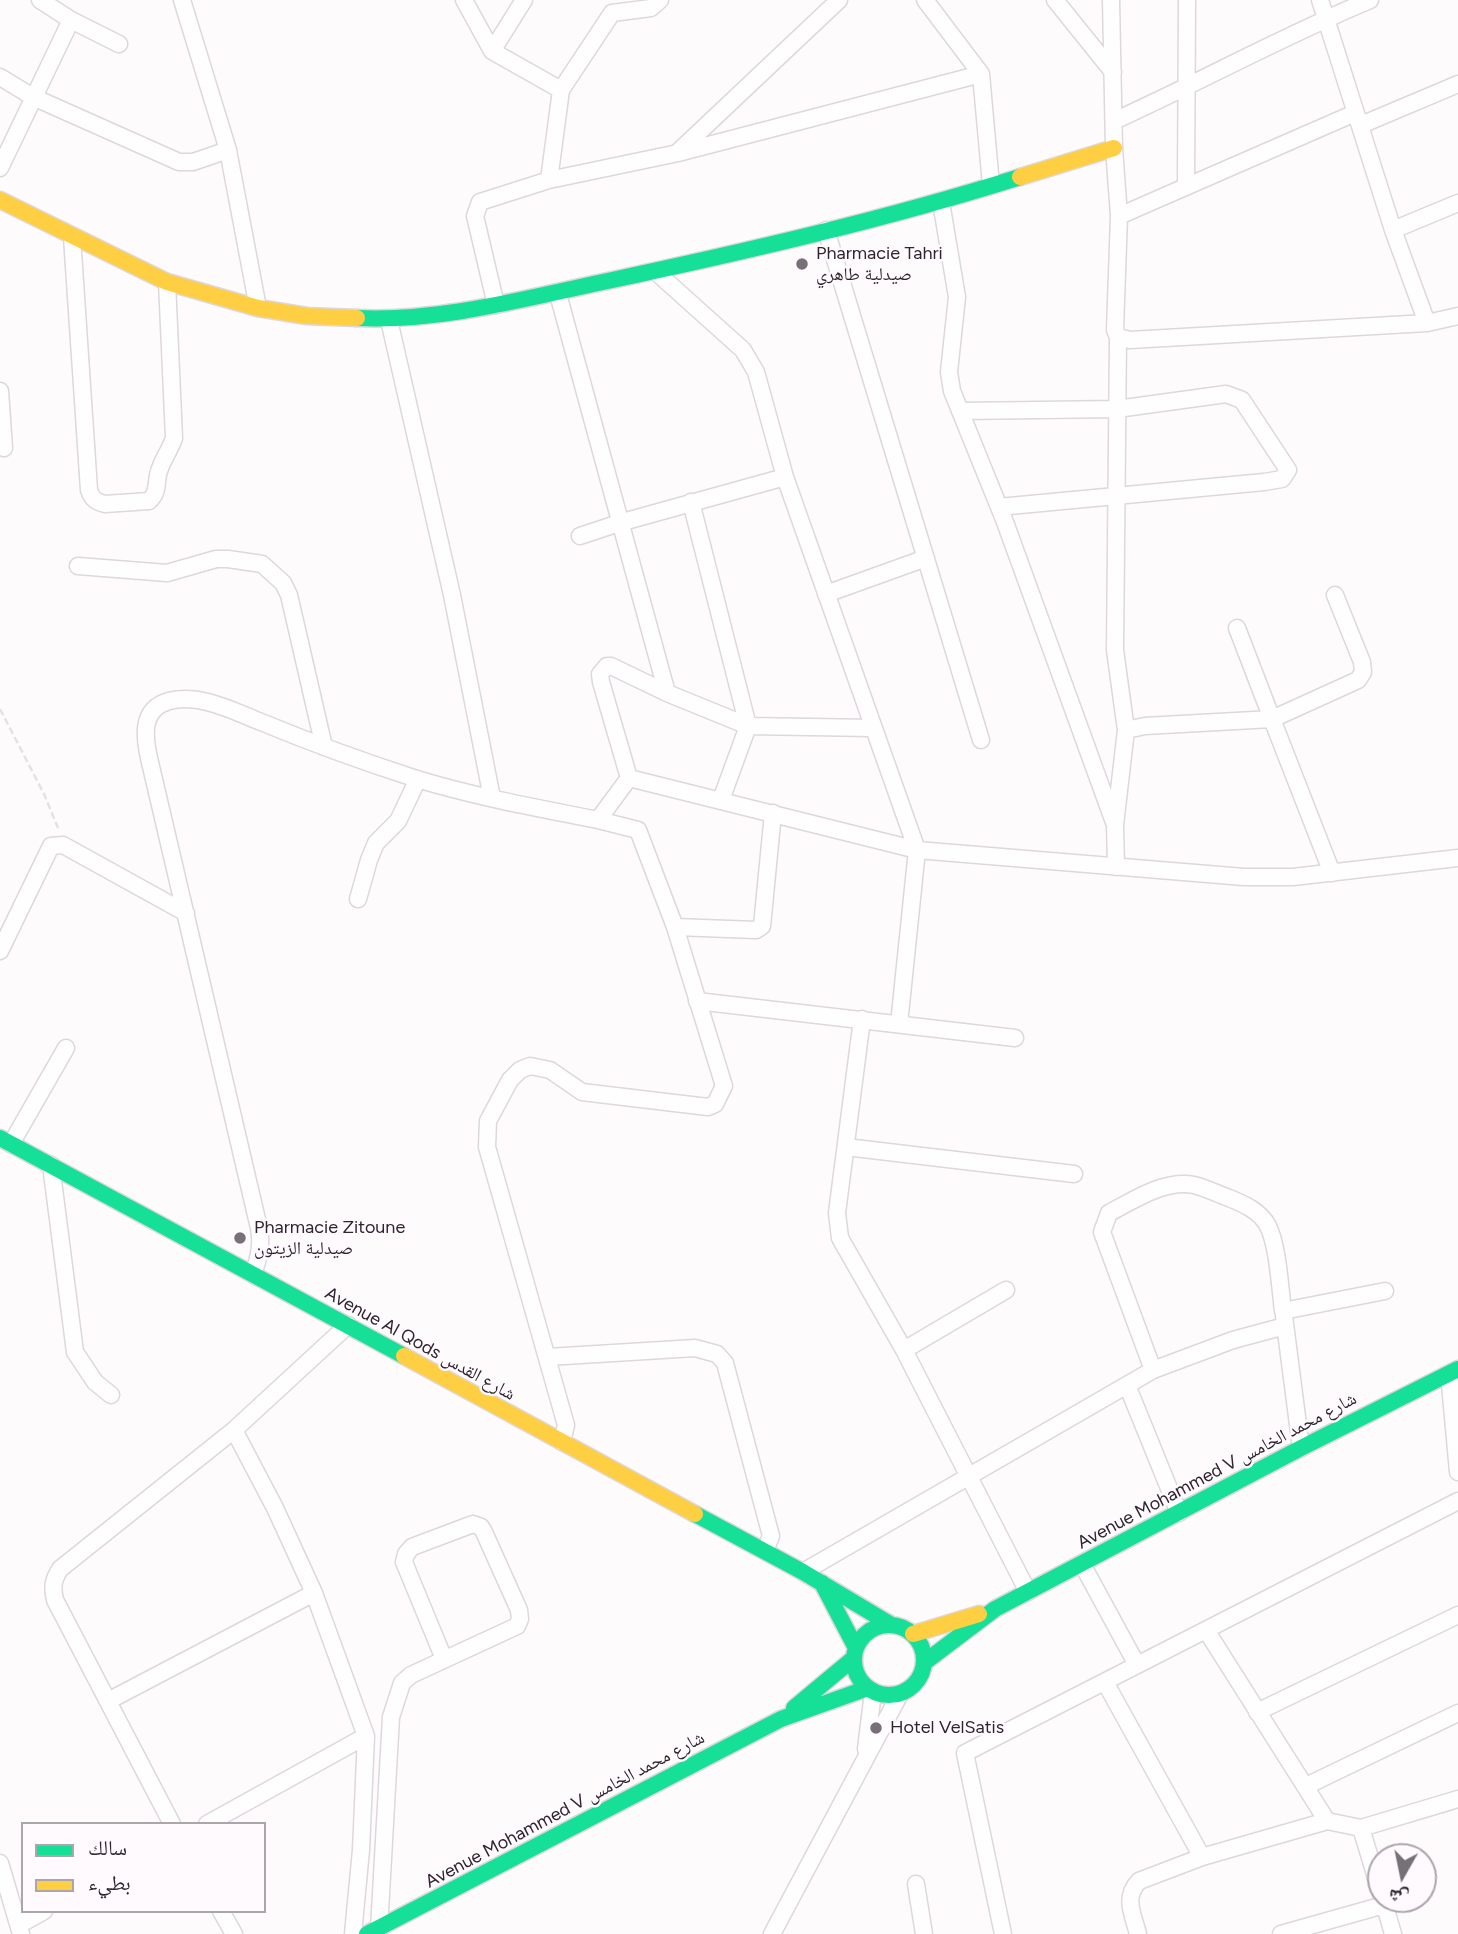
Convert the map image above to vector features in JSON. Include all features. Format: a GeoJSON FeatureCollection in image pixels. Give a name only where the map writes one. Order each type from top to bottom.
{"type":"FeatureCollection","features":[{"type":"Feature","properties":{"kind":"street"},"geometry":{"type":"LineString","coordinates":[[40,0],[71,20],[119,44]]}},
{"type":"Feature","properties":{"kind":"street"},"geometry":{"type":"LineString","coordinates":[[182,0],[228,150],[258,308]]}},
{"type":"Feature","properties":{"kind":"street"},"geometry":{"type":"LineString","coordinates":[[464,0],[492,51],[561,90]]}},
{"type":"Feature","properties":{"kind":"street"},"geometry":{"type":"LineString","coordinates":[[492,51],[524,0]]}},
{"type":"Feature","properties":{"kind":"street"},"geometry":{"type":"LineString","coordinates":[[550,180],[561,90],[612,13],[651,8],[660,0]]}},
{"type":"Feature","properties":{"kind":"street"},"geometry":{"type":"LineString","coordinates":[[677,153],[839,0]]}},
{"type":"Feature","properties":{"kind":"street"},"geometry":{"type":"LineString","coordinates":[[925,0],[981,74],[991,185]]}},
{"type":"Feature","properties":{"kind":"street"},"geometry":{"type":"LineString","coordinates":[[1055,0],[1113,72]]}},
{"type":"Feature","properties":{"kind":"street"},"geometry":{"type":"LineString","coordinates":[[1111,0],[1114,148],[1119,216],[1115,330],[1118,337],[1115,650],[1126,730],[1115,825],[1116,867]]}},
{"type":"Feature","properties":{"kind":"street"},"geometry":{"type":"LineString","coordinates":[[1186,186],[1187,0]]}},
{"type":"Feature","properties":{"kind":"street"},"geometry":{"type":"LineString","coordinates":[[1320,0],[1393,230],[1427,323]]}},
{"type":"Feature","properties":{"kind":"street"},"geometry":{"type":"LineString","coordinates":[[1114,121],[1327,18],[1370,0]]}},
{"type":"Feature","properties":{"kind":"street"},"geometry":{"type":"LineString","coordinates":[[0,168],[71,20]]}},
{"type":"Feature","properties":{"kind":"street"},"geometry":{"type":"LineString","coordinates":[[496,305],[475,216],[480,202],[550,180],[677,153],[981,74]]}},
{"type":"Feature","properties":{"kind":"street"},"geometry":{"type":"LineString","coordinates":[[0,77],[33,97],[179,162],[193,162],[228,150]]}},
{"type":"Feature","properties":{"kind":"street"},"geometry":{"type":"LineString","coordinates":[[1119,216],[1186,186],[1358,119],[1458,84]]}},
{"type":"Feature","properties":{"kind":"street"},"geometry":{"type":"LineString","coordinates":[[0,200],[167,282],[258,308],[307,316],[389,320],[558,294],[655,271],[941,202],[1114,148]]}},
{"type":"Feature","properties":{"kind":"street"},"geometry":{"type":"LineString","coordinates":[[941,202],[957,298],[949,372],[952,391],[999,507],[1115,825]]}},
{"type":"Feature","properties":{"kind":"street"},"geometry":{"type":"LineString","coordinates":[[1393,230],[1458,203]]}},
{"type":"Feature","properties":{"kind":"street"},"geometry":{"type":"LineString","coordinates":[[826,230],[981,740]]}},
{"type":"Feature","properties":{"kind":"street"},"geometry":{"type":"LineString","coordinates":[[72,237],[89,490],[92,499],[98,503],[105,505],[149,501],[154,496],[158,475],[171,448],[174,438],[167,282]]}},
{"type":"Feature","properties":{"kind":"street"},"geometry":{"type":"LineString","coordinates":[[655,271],[743,350],[756,372],[785,477],[917,850],[899,1024]]}},
{"type":"Feature","properties":{"kind":"street"},"geometry":{"type":"LineString","coordinates":[[558,294],[667,693]]}},
{"type":"Feature","properties":{"kind":"street"},"geometry":{"type":"LineString","coordinates":[[1118,337],[1130,340],[1427,323],[1458,316]]}},
{"type":"Feature","properties":{"kind":"street"},"geometry":{"type":"LineString","coordinates":[[389,320],[452,594],[492,798]]}},
{"type":"Feature","properties":{"kind":"street"},"geometry":{"type":"LineString","coordinates":[[0,391],[4,448]]}},
{"type":"Feature","properties":{"kind":"street"},"geometry":{"type":"LineString","coordinates":[[960,411],[1117,409],[1226,394],[1242,400],[1288,470],[1283,479],[1264,482],[999,507]]}},
{"type":"Feature","properties":{"kind":"street"},"geometry":{"type":"LineString","coordinates":[[580,536],[785,477]]}},
{"type":"Feature","properties":{"kind":"street"},"geometry":{"type":"LineString","coordinates":[[691,502],[748,726],[721,800]]}},
{"type":"Feature","properties":{"kind":"street"},"geometry":{"type":"LineString","coordinates":[[827,594],[926,558]]}},
{"type":"Feature","properties":{"kind":"street"},"geometry":{"type":"LineString","coordinates":[[78,566],[167,573],[216,559],[262,564],[283,583],[289,595],[324,747]]}},
{"type":"Feature","properties":{"kind":"street"},"geometry":{"type":"LineString","coordinates":[[1126,730],[1145,726],[1272,719],[1357,680],[1363,671],[1362,662],[1335,595]]}},
{"type":"Feature","properties":{"kind":"street"},"geometry":{"type":"LineString","coordinates":[[1237,628],[1332,873]]}},
{"type":"Feature","properties":{"kind":"street"},"geometry":{"type":"LineString","coordinates":[[629,778],[600,674],[607,666],[748,726],[873,728]]}},
{"type":"Feature","properties":{"kind":"street"},"geometry":{"type":"LineString","coordinates":[[253,1274],[259,1259],[261,1239],[144,735],[147,717],[158,706],[185,699],[216,704],[324,747],[418,779],[638,830],[675,927],[724,1086],[715,1104],[708,1107],[582,1092],[550,1070],[530,1066],[520,1070],[510,1080],[488,1121],[486,1147],[548,1357],[565,1425],[562,1442]]}},
{"type":"Feature","properties":{"kind":"street"},"geometry":{"type":"LineString","coordinates":[[598,820],[629,778]]}},
{"type":"Feature","properties":{"kind":"street"},"geometry":{"type":"LineString","coordinates":[[629,778],[917,850],[1244,877],[1293,877],[1458,858]]}},
{"type":"Feature","properties":{"kind":"street"},"geometry":{"type":"LineString","coordinates":[[358,899],[376,843],[398,821],[418,779]]}},
{"type":"Feature","properties":{"kind":"street"},"geometry":{"type":"LineString","coordinates":[[675,927],[756,930],[762,926],[773,813]]}},
{"type":"Feature","properties":{"kind":"street"},"geometry":{"type":"LineString","coordinates":[[0,951],[51,846],[63,845],[186,913]]}},
{"type":"Feature","properties":{"kind":"street"},"geometry":{"type":"LineString","coordinates":[[697,1001],[1015,1038]]}},
{"type":"Feature","properties":{"kind":"street"},"geometry":{"type":"LineString","coordinates":[[862,1019],[837,1213],[840,1238],[904,1350],[1028,1592]]}},
{"type":"Feature","properties":{"kind":"street"},"geometry":{"type":"LineString","coordinates":[[6,1141],[66,1048]]}},
{"type":"Feature","properties":{"kind":"street","name":"Avenue Al Qods شارع القدس"},"geometry":{"type":"LineString","coordinates":[[6,1141],[765,1551],[890,1625]]}},
{"type":"Feature","properties":{"kind":"street"},"geometry":{"type":"LineString","coordinates":[[846,1147],[1074,1174]]}},
{"type":"Feature","properties":{"kind":"street"},"geometry":{"type":"LineString","coordinates":[[51,1165],[75,1352],[95,1382],[111,1395]]}},
{"type":"Feature","properties":{"kind":"street"},"geometry":{"type":"LineString","coordinates":[[1153,1370],[1102,1232],[1109,1213],[1166,1186],[1179,1184],[1195,1185],[1247,1205],[1259,1213],[1268,1226],[1277,1263],[1301,1448]]}},
{"type":"Feature","properties":{"kind":"street"},"geometry":{"type":"LineString","coordinates":[[904,1350],[1006,1290]]}},
{"type":"Feature","properties":{"kind":"street"},"geometry":{"type":"LineString","coordinates":[[803,1572],[1153,1370],[1284,1318],[1385,1292]]}},
{"type":"Feature","properties":{"kind":"street"},"geometry":{"type":"LineString","coordinates":[[171,1822],[55,1600],[52,1586],[55,1577],[60,1569],[234,1430],[348,1325]]}},
{"type":"Feature","properties":{"kind":"street"},"geometry":{"type":"LineString","coordinates":[[548,1357],[695,1348],[717,1354],[725,1363],[771,1536],[765,1551]]}},
{"type":"Feature","properties":{"kind":"street"},"geometry":{"type":"LineString","coordinates":[[1454,1371],[1458,1472]]}},
{"type":"Feature","properties":{"kind":"street","name":"Avenue Mohammed V شارع محمد الخامس"},"geometry":{"type":"LineString","coordinates":[[925,1662],[995,1609],[1454,1371]]}},
{"type":"Feature","properties":{"kind":"street"},"geometry":{"type":"LineString","coordinates":[[1127,1385],[1179,1513]]}},
{"type":"Feature","properties":{"kind":"street"},"geometry":{"type":"LineString","coordinates":[[234,1430],[275,1507],[314,1593],[366,1736],[361,1850],[353,1934]]}},
{"type":"Feature","properties":{"kind":"street"},"geometry":{"type":"LineString","coordinates":[[1003,1934],[965,1753],[1458,1501]]}},
{"type":"Feature","properties":{"kind":"street"},"geometry":{"type":"LineString","coordinates":[[373,1931],[391,1717],[402,1684],[411,1675],[517,1626],[520,1619],[519,1610],[484,1532],[481,1527],[473,1524],[412,1547],[406,1553],[404,1562],[444,1659]]}},
{"type":"Feature","properties":{"kind":"street"},"geometry":{"type":"LineString","coordinates":[[1082,1564],[1137,1665]]}},
{"type":"Feature","properties":{"kind":"street"},"geometry":{"type":"LineString","coordinates":[[822,1583],[855,1653],[855,1670],[860,1680],[871,1690],[891,1695],[900,1694]]}},
{"type":"Feature","properties":{"kind":"street"},"geometry":{"type":"LineString","coordinates":[[108,1701],[314,1593]]}},
{"type":"Feature","properties":{"kind":"street","name":"Avenue Mohammed V شارع محمد الخامس"},"geometry":{"type":"LineString","coordinates":[[913,1633],[995,1609]]}},
{"type":"Feature","properties":{"kind":"street"},"geometry":{"type":"LineString","coordinates":[[1257,1712],[1458,1615]]}},
{"type":"Feature","properties":{"kind":"street"},"geometry":{"type":"LineString","coordinates":[[772,1934],[900,1694],[917,1682],[925,1662],[922,1646],[913,1633],[890,1625],[869,1631],[855,1653]]}},
{"type":"Feature","properties":{"kind":"street"},"geometry":{"type":"LineString","coordinates":[[1206,1630],[1327,1821]]}},
{"type":"Feature","properties":{"kind":"street","name":"Avenue Mohammed V شارع محمد الخامس"},"geometry":{"type":"LineString","coordinates":[[781,1719],[855,1653]]}},
{"type":"Feature","properties":{"kind":"street"},"geometry":{"type":"LineString","coordinates":[[1105,1682],[1202,1857]]}},
{"type":"Feature","properties":{"kind":"street"},"geometry":{"type":"LineString","coordinates":[[865,1758],[871,1690]]}},
{"type":"Feature","properties":{"kind":"street","name":"Avenue Mohammed V شارع محمد الخامس"},"geometry":{"type":"LineString","coordinates":[[373,1931],[781,1719],[871,1690]]}},
{"type":"Feature","properties":{"kind":"street"},"geometry":{"type":"LineString","coordinates":[[1306,1786],[1458,1713]]}},
{"type":"Feature","properties":{"kind":"street"},"geometry":{"type":"LineString","coordinates":[[211,1822],[366,1736]]}},
{"type":"Feature","properties":{"kind":"street"},"geometry":{"type":"LineString","coordinates":[[1138,1934],[1129,1898],[1139,1881],[1202,1857],[1327,1821],[1361,1828],[1458,1799]]}},
{"type":"Feature","properties":{"kind":"street"},"geometry":{"type":"LineString","coordinates":[[1361,1828],[1367,1847]]}},
{"type":"Feature","properties":{"kind":"street"},"geometry":{"type":"LineString","coordinates":[[0,1863],[5,1906],[20,1929],[41,1913]]}},
{"type":"Feature","properties":{"kind":"street"},"geometry":{"type":"LineString","coordinates":[[916,1884],[924,1934]]}},
{"type":"Feature","properties":{"kind":"street"},"geometry":{"type":"LineString","coordinates":[[1282,1934],[1320,1929],[1367,1907]]}},
{"type":"Feature","properties":{"kind":"street"},"geometry":{"type":"LineString","coordinates":[[222,1913],[234,1934]]}},
{"type":"Feature","properties":{"kind":"street"},"geometry":{"type":"LineString","coordinates":[[1387,1913],[1393,1934]]}},
{"type":"Feature","properties":{"kind":"path"},"geometry":{"type":"LineString","coordinates":[[0,709],[44,794],[63,845]]}},
{"type":"Feature","properties":{"kind":"traffic: fast"},"geometry":{"type":"LineString","coordinates":[[357,318],[450,313],[512,302],[813,234],[1020,177]]}},
{"type":"Feature","properties":{"kind":"traffic: fast"},"geometry":{"type":"LineString","coordinates":[[0,1138],[404,1356]]}},
{"type":"Feature","properties":{"kind":"traffic: fast"},"geometry":{"type":"LineString","coordinates":[[925,1662],[995,1609],[1301,1448],[1458,1369]]}},
{"type":"Feature","properties":{"kind":"traffic: fast"},"geometry":{"type":"LineString","coordinates":[[695,1514],[803,1572],[890,1624]]}},
{"type":"Feature","properties":{"kind":"traffic: fast"},"geometry":{"type":"LineString","coordinates":[[822,1583],[856,1648]]}},
{"type":"Feature","properties":{"kind":"traffic: fast"},"geometry":{"type":"LineString","coordinates":[[882,1625],[896,1625],[909,1631],[918,1640],[924,1660],[922,1673],[914,1685],[896,1695],[882,1695],[869,1689],[860,1680],[854,1667],[854,1653],[860,1640],[869,1631],[882,1625]]}},
{"type":"Feature","properties":{"kind":"traffic: fast"},"geometry":{"type":"LineString","coordinates":[[794,1708],[854,1658]]}},
{"type":"Feature","properties":{"kind":"traffic: fast"},"geometry":{"type":"LineString","coordinates":[[367,1934],[781,1719],[868,1688]]}},
{"type":"Feature","properties":{"kind":"traffic: slow"},"geometry":{"type":"LineString","coordinates":[[1020,177],[1114,148]]}},
{"type":"Feature","properties":{"kind":"traffic: slow"},"geometry":{"type":"LineString","coordinates":[[0,200],[167,282],[258,308],[307,316],[357,318]]}},
{"type":"Feature","properties":{"kind":"traffic: slow"},"geometry":{"type":"LineString","coordinates":[[404,1356],[695,1514]]}},
{"type":"Feature","properties":{"kind":"traffic: slow"},"geometry":{"type":"LineString","coordinates":[[913,1634],[979,1614]]}},
{"type":"Feature","properties":{"kind":"place","name":"Pharmacie Tahri صيدلية طاهري"},"geometry":{"type":"Point","coordinates":[802,264]}},
{"type":"Feature","properties":{"kind":"place","name":"Pharmacie Zitoune صيدلية الزيتون"},"geometry":{"type":"Point","coordinates":[240,1238]}},
{"type":"Feature","properties":{"kind":"place","name":"Hotel VelSatis"},"geometry":{"type":"Point","coordinates":[876,1728]}}]}
